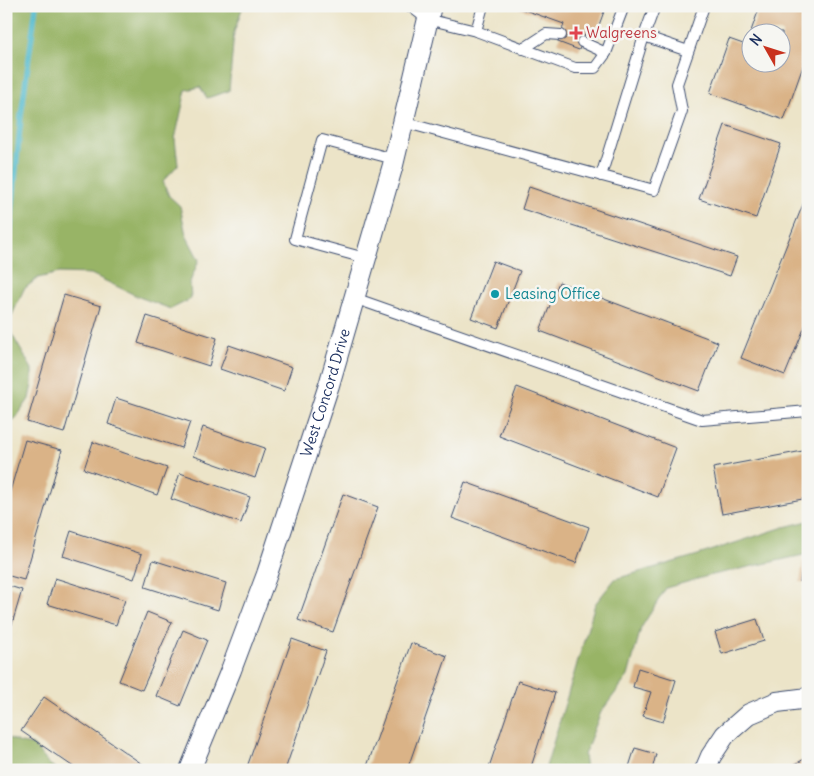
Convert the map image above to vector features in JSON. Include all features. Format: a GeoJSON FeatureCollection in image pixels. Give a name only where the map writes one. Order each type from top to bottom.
{"type":"FeatureCollection","features":[{"type":"Feature","properties":{"kind":"street","name":"West Concord Drive"},"geometry":{"type":"LineString","coordinates":[[190,770],[231,670],[267,574],[324,400],[394,159],[429,13]]}},
{"type":"Feature","properties":{"kind":"street"},"geometry":{"type":"LineString","coordinates":[[705,770],[710,756],[725,735],[749,714],[776,702],[808,698]]}},
{"type":"Feature","properties":{"kind":"lane"},"geometry":{"type":"LineString","coordinates":[[410,6],[575,68],[594,68],[606,53],[624,6]]}},
{"type":"Feature","properties":{"kind":"lane"},"geometry":{"type":"LineString","coordinates":[[476,31],[483,6]]}},
{"type":"Feature","properties":{"kind":"lane"},"geometry":{"type":"LineString","coordinates":[[601,176],[655,6]]}},
{"type":"Feature","properties":{"kind":"lane"},"geometry":{"type":"LineString","coordinates":[[403,122],[654,190],[682,111],[677,84],[702,7]]}},
{"type":"Feature","properties":{"kind":"lane"},"geometry":{"type":"LineString","coordinates":[[522,49],[546,34],[561,34]]}},
{"type":"Feature","properties":{"kind":"lane"},"geometry":{"type":"LineString","coordinates":[[644,36],[688,51]]}},
{"type":"Feature","properties":{"kind":"lane"},"geometry":{"type":"LineString","coordinates":[[582,42],[606,53]]}},
{"type":"Feature","properties":{"kind":"lane"},"geometry":{"type":"LineString","coordinates":[[366,258],[295,239],[322,140],[394,159]]}},
{"type":"Feature","properties":{"kind":"lane"},"geometry":{"type":"LineString","coordinates":[[354,298],[702,420],[808,411]]}},
{"type":"Feature","properties":{"kind":"green space"},"geometry":{"type":"Polygon","coordinates":[[[6,6],[243,6],[234,32],[229,91],[207,98],[200,87],[186,90],[175,139],[178,165],[163,181],[169,196],[180,206],[186,235],[199,260],[190,282],[191,299],[171,309],[139,297],[91,274],[59,273],[38,278],[24,289],[7,326],[32,369],[32,384],[29,399],[16,418],[6,425],[6,6]]]}},
{"type":"Feature","properties":{"kind":"green space"},"geometry":{"type":"Polygon","coordinates":[[[808,521],[808,554],[708,576],[666,588],[641,628],[628,676],[601,712],[584,755],[586,770],[545,770],[595,604],[615,579],[808,521]]]}},
{"type":"Feature","properties":{"kind":"green space"},"geometry":{"type":"Polygon","coordinates":[[[6,737],[33,745],[49,764],[58,770],[6,770],[6,737]]]}},
{"type":"Feature","properties":{"kind":"building","name":"Walgreens"},"geometry":{"type":"Polygon","coordinates":[[[520,6],[606,6],[595,36],[586,32],[579,50],[558,42],[564,24],[519,8],[520,6]]]}},
{"type":"Feature","properties":{"kind":"building"},"geometry":{"type":"Polygon","coordinates":[[[760,6],[808,6],[808,52],[784,120],[710,93],[729,39],[742,44],[742,72],[792,72],[792,22],[754,22],[760,6]]]}},
{"type":"Feature","properties":{"kind":"building"},"geometry":{"type":"Polygon","coordinates":[[[725,125],[781,144],[756,218],[699,199],[725,125]]]}},
{"type":"Feature","properties":{"kind":"building"},"geometry":{"type":"Polygon","coordinates":[[[529,187],[737,257],[730,276],[522,209],[529,187]]]}},
{"type":"Feature","properties":{"kind":"building"},"geometry":{"type":"Polygon","coordinates":[[[808,192],[808,319],[785,375],[741,358],[808,192]]]}},
{"type":"Feature","properties":{"kind":"building","name":"Leasing Office"},"geometry":{"type":"Polygon","coordinates":[[[493,261],[520,271],[498,328],[471,318],[493,261]]]}},
{"type":"Feature","properties":{"kind":"building"},"geometry":{"type":"Polygon","coordinates":[[[559,282],[718,342],[699,391],[540,331],[559,282]]]}},
{"type":"Feature","properties":{"kind":"building"},"geometry":{"type":"Polygon","coordinates":[[[64,295],[101,306],[64,433],[27,422],[64,295]]]}},
{"type":"Feature","properties":{"kind":"building"},"geometry":{"type":"Polygon","coordinates":[[[147,316],[217,338],[209,366],[138,343],[147,316]]]}},
{"type":"Feature","properties":{"kind":"building"},"geometry":{"type":"Polygon","coordinates":[[[229,345],[292,367],[284,391],[220,369],[229,345]]]}},
{"type":"Feature","properties":{"kind":"building"},"geometry":{"type":"Polygon","coordinates":[[[517,387],[676,448],[658,497],[499,436],[517,387]]]}},
{"type":"Feature","properties":{"kind":"building"},"geometry":{"type":"Polygon","coordinates":[[[116,398],[190,422],[181,448],[108,424],[116,398]]]}},
{"type":"Feature","properties":{"kind":"building"},"geometry":{"type":"Polygon","coordinates":[[[203,427],[265,448],[255,478],[193,456],[203,427]]]}},
{"type":"Feature","properties":{"kind":"building"},"geometry":{"type":"Polygon","coordinates":[[[25,440],[62,450],[24,580],[6,575],[6,505],[25,440]]]}},
{"type":"Feature","properties":{"kind":"building"},"geometry":{"type":"Polygon","coordinates":[[[93,442],[167,468],[157,495],[84,469],[93,442]]]}},
{"type":"Feature","properties":{"kind":"building"},"geometry":{"type":"Polygon","coordinates":[[[808,450],[808,498],[722,514],[713,468],[808,450]]]}},
{"type":"Feature","properties":{"kind":"building"},"geometry":{"type":"Polygon","coordinates":[[[180,473],[250,497],[241,523],[171,499],[180,473]]]}},
{"type":"Feature","properties":{"kind":"building"},"geometry":{"type":"Polygon","coordinates":[[[465,482],[589,527],[576,563],[452,518],[465,482]]]}},
{"type":"Feature","properties":{"kind":"building"},"geometry":{"type":"Polygon","coordinates":[[[343,494],[378,507],[333,632],[298,620],[343,494]]]}},
{"type":"Feature","properties":{"kind":"building"},"geometry":{"type":"Polygon","coordinates":[[[71,531],[142,554],[134,579],[63,556],[71,531]]]}},
{"type":"Feature","properties":{"kind":"building"},"geometry":{"type":"Polygon","coordinates":[[[153,560],[226,583],[218,610],[145,587],[153,560]]]}},
{"type":"Feature","properties":{"kind":"building"},"geometry":{"type":"Polygon","coordinates":[[[803,562],[808,563],[808,583],[800,582],[803,562]]]}},
{"type":"Feature","properties":{"kind":"building"},"geometry":{"type":"Polygon","coordinates":[[[55,578],[125,600],[116,625],[47,604],[55,578]]]}},
{"type":"Feature","properties":{"kind":"building"},"geometry":{"type":"Polygon","coordinates":[[[6,585],[22,590],[7,641],[6,641],[6,585]]]}},
{"type":"Feature","properties":{"kind":"building"},"geometry":{"type":"Polygon","coordinates":[[[147,612],[172,622],[142,690],[119,681],[147,612]]]}},
{"type":"Feature","properties":{"kind":"building"},"geometry":{"type":"Polygon","coordinates":[[[757,619],[764,641],[722,654],[715,632],[757,619]]]}},
{"type":"Feature","properties":{"kind":"building"},"geometry":{"type":"Polygon","coordinates":[[[183,630],[207,640],[180,706],[156,696],[183,630]]]}},
{"type":"Feature","properties":{"kind":"building"},"geometry":{"type":"Polygon","coordinates":[[[292,639],[326,651],[285,770],[256,770],[247,767],[292,639]]]}},
{"type":"Feature","properties":{"kind":"building"},"geometry":{"type":"Polygon","coordinates":[[[411,643],[447,656],[407,770],[368,770],[366,769],[411,643]]]}},
{"type":"Feature","properties":{"kind":"building"},"geometry":{"type":"Polygon","coordinates":[[[638,668],[676,680],[663,722],[643,716],[651,692],[633,687],[638,668]]]}},
{"type":"Feature","properties":{"kind":"building"},"geometry":{"type":"Polygon","coordinates":[[[518,681],[555,693],[530,770],[488,770],[518,681]]]}},
{"type":"Feature","properties":{"kind":"building"},"geometry":{"type":"Polygon","coordinates":[[[44,697],[151,770],[78,770],[21,731],[44,697]]]}},
{"type":"Feature","properties":{"kind":"building"},"geometry":{"type":"Polygon","coordinates":[[[635,748],[656,754],[652,770],[628,770],[635,748]]]}},
{"type":"Feature","properties":{"kind":"building"},"geometry":{"type":"Polygon","coordinates":[[[806,758],[808,760],[808,770],[785,770],[806,758]]]}},
{"type":"Feature","properties":{"kind":"waterway"},"geometry":{"type":"LineString","coordinates":[[6,277],[21,116],[36,6]]}},
{"type":"Feature","properties":{"kind":"place","name":"Walgreens"},"geometry":{"type":"Point","coordinates":[576,33]}},
{"type":"Feature","properties":{"kind":"place","name":"Leasing Office"},"geometry":{"type":"Point","coordinates":[495,294]}}]}
